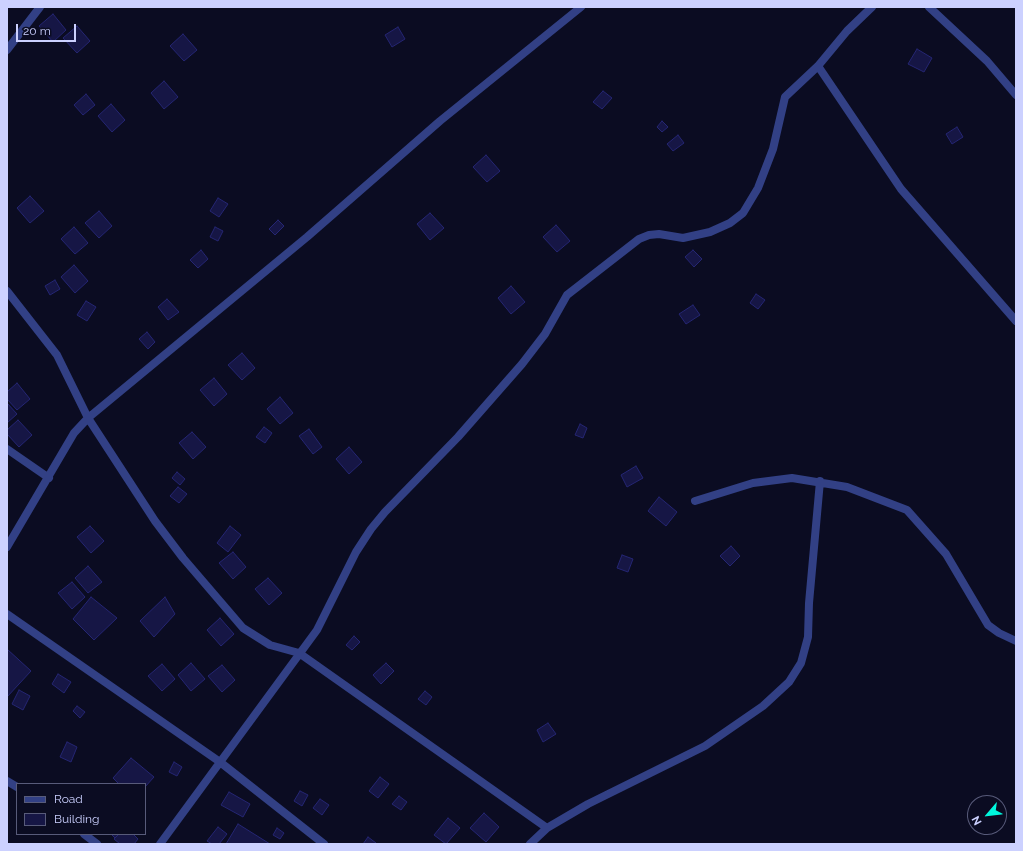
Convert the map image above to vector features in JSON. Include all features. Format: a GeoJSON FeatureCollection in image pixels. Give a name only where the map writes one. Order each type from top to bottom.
{"type":"FeatureCollection","features":[{"type":"Feature","properties":{"kind":"street"},"geometry":{"type":"LineString","coordinates":[[7,50],[40,7]]}},
{"type":"Feature","properties":{"kind":"street"},"geometry":{"type":"LineString","coordinates":[[7,547],[49,478],[74,433],[88,418],[307,237],[440,122],[581,7]]}},
{"type":"Feature","properties":{"kind":"street"},"geometry":{"type":"LineString","coordinates":[[160,844],[317,630],[356,552],[371,529],[385,512],[458,437],[522,364],[545,334],[566,295],[639,239],[649,234],[684,238],[710,232],[730,224],[743,213],[758,188],[773,149],[785,97],[818,66],[848,30],[872,7]]}},
{"type":"Feature","properties":{"kind":"street"},"geometry":{"type":"LineString","coordinates":[[929,7],[987,61],[1016,95]]}},
{"type":"Feature","properties":{"kind":"street"},"geometry":{"type":"LineString","coordinates":[[818,66],[901,189],[1016,321]]}},
{"type":"Feature","properties":{"kind":"street"},"geometry":{"type":"LineString","coordinates":[[7,292],[57,355],[88,418],[155,521],[183,558],[243,628],[270,646],[299,653],[547,828]]}},
{"type":"Feature","properties":{"kind":"street"},"geometry":{"type":"LineString","coordinates":[[7,449],[49,478]]}},
{"type":"Feature","properties":{"kind":"street"},"geometry":{"type":"LineString","coordinates":[[695,501],[753,483],[792,478],[820,481],[847,487],[907,510],[946,554],[988,625],[998,633],[1016,640]]}},
{"type":"Feature","properties":{"kind":"street"},"geometry":{"type":"LineString","coordinates":[[530,844],[547,828],[613,791],[704,746],[763,706],[789,682],[801,663],[808,637],[808,603],[820,481]]}},
{"type":"Feature","properties":{"kind":"street"},"geometry":{"type":"LineString","coordinates":[[7,614],[220,762],[324,844]]}},
{"type":"Feature","properties":{"kind":"street"},"geometry":{"type":"LineString","coordinates":[[7,781],[16,786]]}},
{"type":"Feature","properties":{"kind":"street"},"geometry":{"type":"LineString","coordinates":[[85,835],[97,844]]}},
{"type":"Feature","properties":{"kind":"building"},"geometry":{"type":"Polygon","coordinates":[[[53,14],[66,30],[53,42],[39,26],[53,14]]]}},
{"type":"Feature","properties":{"kind":"building"},"geometry":{"type":"Polygon","coordinates":[[[77,26],[90,41],[77,53],[63,38],[77,26]]]}},
{"type":"Feature","properties":{"kind":"building"},"geometry":{"type":"Polygon","coordinates":[[[398,27],[405,39],[392,47],[385,35],[398,27]]]}},
{"type":"Feature","properties":{"kind":"building"},"geometry":{"type":"Polygon","coordinates":[[[183,34],[197,50],[184,61],[170,46],[183,34]]]}},
{"type":"Feature","properties":{"kind":"building"},"geometry":{"type":"Polygon","coordinates":[[[917,49],[932,58],[924,72],[908,64],[917,49]]]}},
{"type":"Feature","properties":{"kind":"building"},"geometry":{"type":"Polygon","coordinates":[[[164,81],[178,97],[164,109],[151,93],[164,81]]]}},
{"type":"Feature","properties":{"kind":"building"},"geometry":{"type":"Polygon","coordinates":[[[603,91],[612,98],[602,109],[593,102],[603,91]]]}},
{"type":"Feature","properties":{"kind":"building"},"geometry":{"type":"Polygon","coordinates":[[[86,94],[95,105],[83,115],[74,105],[86,94]]]}},
{"type":"Feature","properties":{"kind":"building"},"geometry":{"type":"Polygon","coordinates":[[[111,104],[125,120],[112,132],[98,116],[111,104]]]}},
{"type":"Feature","properties":{"kind":"building"},"geometry":{"type":"Polygon","coordinates":[[[662,121],[668,127],[662,132],[657,127],[662,121]]]}},
{"type":"Feature","properties":{"kind":"building"},"geometry":{"type":"Polygon","coordinates":[[[957,127],[963,137],[952,144],[946,134],[957,127]]]}},
{"type":"Feature","properties":{"kind":"building"},"geometry":{"type":"Polygon","coordinates":[[[678,135],[684,143],[673,151],[667,144],[678,135]]]}},
{"type":"Feature","properties":{"kind":"building"},"geometry":{"type":"Polygon","coordinates":[[[486,155],[500,171],[487,182],[473,167],[486,155]]]}},
{"type":"Feature","properties":{"kind":"building"},"geometry":{"type":"Polygon","coordinates":[[[30,196],[44,211],[30,223],[17,208],[30,196]]]}},
{"type":"Feature","properties":{"kind":"building"},"geometry":{"type":"Polygon","coordinates":[[[218,198],[228,204],[219,217],[210,211],[218,198]]]}},
{"type":"Feature","properties":{"kind":"building"},"geometry":{"type":"Polygon","coordinates":[[[99,211],[112,226],[99,238],[85,223],[99,211]]]}},
{"type":"Feature","properties":{"kind":"building"},"geometry":{"type":"Polygon","coordinates":[[[430,213],[444,228],[430,240],[417,224],[430,213]]]}},
{"type":"Feature","properties":{"kind":"building"},"geometry":{"type":"Polygon","coordinates":[[[278,220],[284,226],[275,235],[269,229],[278,220]]]}},
{"type":"Feature","properties":{"kind":"building"},"geometry":{"type":"Polygon","coordinates":[[[556,225],[570,241],[557,252],[543,237],[556,225]]]}},
{"type":"Feature","properties":{"kind":"building"},"geometry":{"type":"Polygon","coordinates":[[[74,227],[88,243],[75,254],[61,239],[74,227]]]}},
{"type":"Feature","properties":{"kind":"building"},"geometry":{"type":"Polygon","coordinates":[[[215,227],[223,231],[218,241],[210,237],[215,227]]]}},
{"type":"Feature","properties":{"kind":"building"},"geometry":{"type":"Polygon","coordinates":[[[201,250],[208,259],[198,268],[190,260],[201,250]]]}},
{"type":"Feature","properties":{"kind":"building"},"geometry":{"type":"Polygon","coordinates":[[[693,250],[702,259],[694,267],[685,257],[693,250]]]}},
{"type":"Feature","properties":{"kind":"building"},"geometry":{"type":"Polygon","coordinates":[[[74,265],[88,281],[75,293],[61,277],[74,265]]]}},
{"type":"Feature","properties":{"kind":"building"},"geometry":{"type":"Polygon","coordinates":[[[55,280],[60,289],[50,295],[45,286],[55,280]]]}},
{"type":"Feature","properties":{"kind":"building"},"geometry":{"type":"Polygon","coordinates":[[[511,286],[525,302],[511,314],[498,298],[511,286]]]}},
{"type":"Feature","properties":{"kind":"building"},"geometry":{"type":"Polygon","coordinates":[[[756,294],[765,300],[758,309],[750,303],[756,294]]]}},
{"type":"Feature","properties":{"kind":"building"},"geometry":{"type":"Polygon","coordinates":[[[167,299],[179,312],[168,320],[158,307],[167,299]]]}},
{"type":"Feature","properties":{"kind":"building"},"geometry":{"type":"Polygon","coordinates":[[[86,301],[96,307],[87,321],[77,315],[86,301]]]}},
{"type":"Feature","properties":{"kind":"building"},"geometry":{"type":"Polygon","coordinates":[[[693,305],[700,315],[686,324],[679,314],[693,305]]]}},
{"type":"Feature","properties":{"kind":"building"},"geometry":{"type":"Polygon","coordinates":[[[147,332],[155,342],[148,349],[139,339],[147,332]]]}},
{"type":"Feature","properties":{"kind":"building"},"geometry":{"type":"Polygon","coordinates":[[[242,353],[255,368],[242,380],[228,365],[242,353]]]}},
{"type":"Feature","properties":{"kind":"building"},"geometry":{"type":"Polygon","coordinates":[[[214,378],[227,394],[214,406],[200,390],[214,378]]]}},
{"type":"Feature","properties":{"kind":"building"},"geometry":{"type":"Polygon","coordinates":[[[17,383],[30,399],[17,410],[7,399],[7,392],[17,383]]]}},
{"type":"Feature","properties":{"kind":"building"},"geometry":{"type":"Polygon","coordinates":[[[280,397],[293,413],[280,424],[267,409],[280,397]]]}},
{"type":"Feature","properties":{"kind":"building"},"geometry":{"type":"Polygon","coordinates":[[[7,403],[17,414],[7,423],[7,403]]]}},
{"type":"Feature","properties":{"kind":"building"},"geometry":{"type":"Polygon","coordinates":[[[18,420],[32,435],[19,447],[7,434],[7,430],[18,420]]]}},
{"type":"Feature","properties":{"kind":"building"},"geometry":{"type":"Polygon","coordinates":[[[580,424],[587,428],[583,438],[575,435],[580,424]]]}},
{"type":"Feature","properties":{"kind":"building"},"geometry":{"type":"Polygon","coordinates":[[[264,427],[272,433],[265,443],[256,437],[264,427]]]}},
{"type":"Feature","properties":{"kind":"building"},"geometry":{"type":"Polygon","coordinates":[[[309,429],[322,447],[313,454],[299,436],[309,429]]]}},
{"type":"Feature","properties":{"kind":"building"},"geometry":{"type":"Polygon","coordinates":[[[192,432],[206,447],[193,459],[179,443],[192,432]]]}},
{"type":"Feature","properties":{"kind":"building"},"geometry":{"type":"Polygon","coordinates":[[[349,447],[362,462],[349,474],[336,459],[349,447]]]}},
{"type":"Feature","properties":{"kind":"building"},"geometry":{"type":"Polygon","coordinates":[[[636,466],[643,478],[627,487],[621,475],[636,466]]]}},
{"type":"Feature","properties":{"kind":"building"},"geometry":{"type":"Polygon","coordinates":[[[177,472],[185,479],[180,485],[172,478],[177,472]]]}},
{"type":"Feature","properties":{"kind":"building"},"geometry":{"type":"Polygon","coordinates":[[[178,487],[187,494],[179,503],[170,496],[178,487]]]}},
{"type":"Feature","properties":{"kind":"building"},"geometry":{"type":"Polygon","coordinates":[[[659,497],[677,512],[666,526],[648,511],[659,497]]]}},
{"type":"Feature","properties":{"kind":"building"},"geometry":{"type":"Polygon","coordinates":[[[90,526],[104,541],[91,553],[77,537],[90,526]]]}},
{"type":"Feature","properties":{"kind":"building"},"geometry":{"type":"Polygon","coordinates":[[[230,526],[241,535],[228,552],[217,543],[230,526]]]}},
{"type":"Feature","properties":{"kind":"building"},"geometry":{"type":"Polygon","coordinates":[[[731,546],[740,556],[730,566],[720,556],[731,546]]]}},
{"type":"Feature","properties":{"kind":"building"},"geometry":{"type":"Polygon","coordinates":[[[233,552],[246,567],[233,579],[219,563],[233,552]]]}},
{"type":"Feature","properties":{"kind":"building"},"geometry":{"type":"Polygon","coordinates":[[[622,555],[633,559],[628,572],[617,568],[622,555]]]}},
{"type":"Feature","properties":{"kind":"building"},"geometry":{"type":"Polygon","coordinates":[[[88,566],[102,582],[88,593],[75,578],[88,566]]]}},
{"type":"Feature","properties":{"kind":"building"},"geometry":{"type":"Polygon","coordinates":[[[268,578],[282,593],[269,605],[255,589],[268,578]]]}},
{"type":"Feature","properties":{"kind":"building"},"geometry":{"type":"Polygon","coordinates":[[[72,582],[85,597],[72,609],[58,593],[72,582]]]}},
{"type":"Feature","properties":{"kind":"building"},"geometry":{"type":"Polygon","coordinates":[[[91,597],[117,618],[94,640],[73,619],[91,597]]]}},
{"type":"Feature","properties":{"kind":"building"},"geometry":{"type":"Polygon","coordinates":[[[165,597],[175,614],[154,637],[140,621],[165,597]]]}},
{"type":"Feature","properties":{"kind":"building"},"geometry":{"type":"Polygon","coordinates":[[[220,618],[234,634],[221,646],[207,630],[220,618]]]}},
{"type":"Feature","properties":{"kind":"building"},"geometry":{"type":"Polygon","coordinates":[[[354,636],[360,642],[352,650],[346,645],[354,636]]]}},
{"type":"Feature","properties":{"kind":"building"},"geometry":{"type":"Polygon","coordinates":[[[7,649],[31,671],[7,697],[7,649]]]}},
{"type":"Feature","properties":{"kind":"building"},"geometry":{"type":"Polygon","coordinates":[[[191,663],[205,679],[191,691],[178,675],[191,663]]]}},
{"type":"Feature","properties":{"kind":"building"},"geometry":{"type":"Polygon","coordinates":[[[386,663],[394,671],[381,684],[373,675],[386,663]]]}},
{"type":"Feature","properties":{"kind":"building"},"geometry":{"type":"Polygon","coordinates":[[[162,664],[175,679],[162,691],[148,676],[162,664]]]}},
{"type":"Feature","properties":{"kind":"building"},"geometry":{"type":"Polygon","coordinates":[[[222,665],[235,680],[222,692],[208,676],[222,665]]]}},
{"type":"Feature","properties":{"kind":"building"},"geometry":{"type":"Polygon","coordinates":[[[58,674],[71,682],[64,693],[52,684],[58,674]]]}},
{"type":"Feature","properties":{"kind":"building"},"geometry":{"type":"Polygon","coordinates":[[[19,690],[30,696],[23,710],[12,704],[19,690]]]}},
{"type":"Feature","properties":{"kind":"building"},"geometry":{"type":"Polygon","coordinates":[[[425,691],[432,697],[426,705],[418,699],[425,691]]]}},
{"type":"Feature","properties":{"kind":"building"},"geometry":{"type":"Polygon","coordinates":[[[77,706],[85,712],[80,718],[73,711],[77,706]]]}},
{"type":"Feature","properties":{"kind":"building"},"geometry":{"type":"Polygon","coordinates":[[[548,723],[556,734],[543,742],[537,730],[548,723]]]}},
{"type":"Feature","properties":{"kind":"building"},"geometry":{"type":"Polygon","coordinates":[[[67,742],[77,747],[71,762],[60,757],[67,742]]]}},
{"type":"Feature","properties":{"kind":"building"},"geometry":{"type":"Polygon","coordinates":[[[131,758],[154,777],[146,786],[146,783],[118,783],[113,778],[131,758]]]}},
{"type":"Feature","properties":{"kind":"building"},"geometry":{"type":"Polygon","coordinates":[[[174,762],[182,767],[177,776],[169,772],[174,762]]]}},
{"type":"Feature","properties":{"kind":"building"},"geometry":{"type":"Polygon","coordinates":[[[380,777],[389,784],[378,798],[369,791],[380,777]]]}},
{"type":"Feature","properties":{"kind":"building"},"geometry":{"type":"Polygon","coordinates":[[[300,791],[308,795],[302,806],[294,801],[300,791]]]}},
{"type":"Feature","properties":{"kind":"building"},"geometry":{"type":"Polygon","coordinates":[[[229,792],[250,804],[243,817],[221,805],[229,792]]]}},
{"type":"Feature","properties":{"kind":"building"},"geometry":{"type":"Polygon","coordinates":[[[399,796],[407,802],[401,810],[392,804],[399,796]]]}},
{"type":"Feature","properties":{"kind":"building"},"geometry":{"type":"Polygon","coordinates":[[[320,799],[329,805],[322,815],[313,808],[320,799]]]}},
{"type":"Feature","properties":{"kind":"building"},"geometry":{"type":"Polygon","coordinates":[[[484,813],[499,827],[486,842],[470,828],[484,813]]]}},
{"type":"Feature","properties":{"kind":"building"},"geometry":{"type":"Polygon","coordinates":[[[448,818],[460,828],[446,844],[434,835],[448,818]]]}},
{"type":"Feature","properties":{"kind":"building"},"geometry":{"type":"Polygon","coordinates":[[[238,824],[270,844],[226,844],[238,824]]]}},
{"type":"Feature","properties":{"kind":"building"},"geometry":{"type":"Polygon","coordinates":[[[218,827],[227,834],[219,844],[212,844],[207,841],[218,827]]]}},
{"type":"Feature","properties":{"kind":"building"},"geometry":{"type":"Polygon","coordinates":[[[277,828],[284,833],[280,839],[273,835],[277,828]]]}},
{"type":"Feature","properties":{"kind":"building"},"geometry":{"type":"Polygon","coordinates":[[[118,835],[134,835],[138,839],[134,844],[120,844],[114,839],[118,835]]]}},
{"type":"Feature","properties":{"kind":"building"},"geometry":{"type":"Polygon","coordinates":[[[368,837],[376,843],[376,844],[363,844],[368,837]]]}}]}
